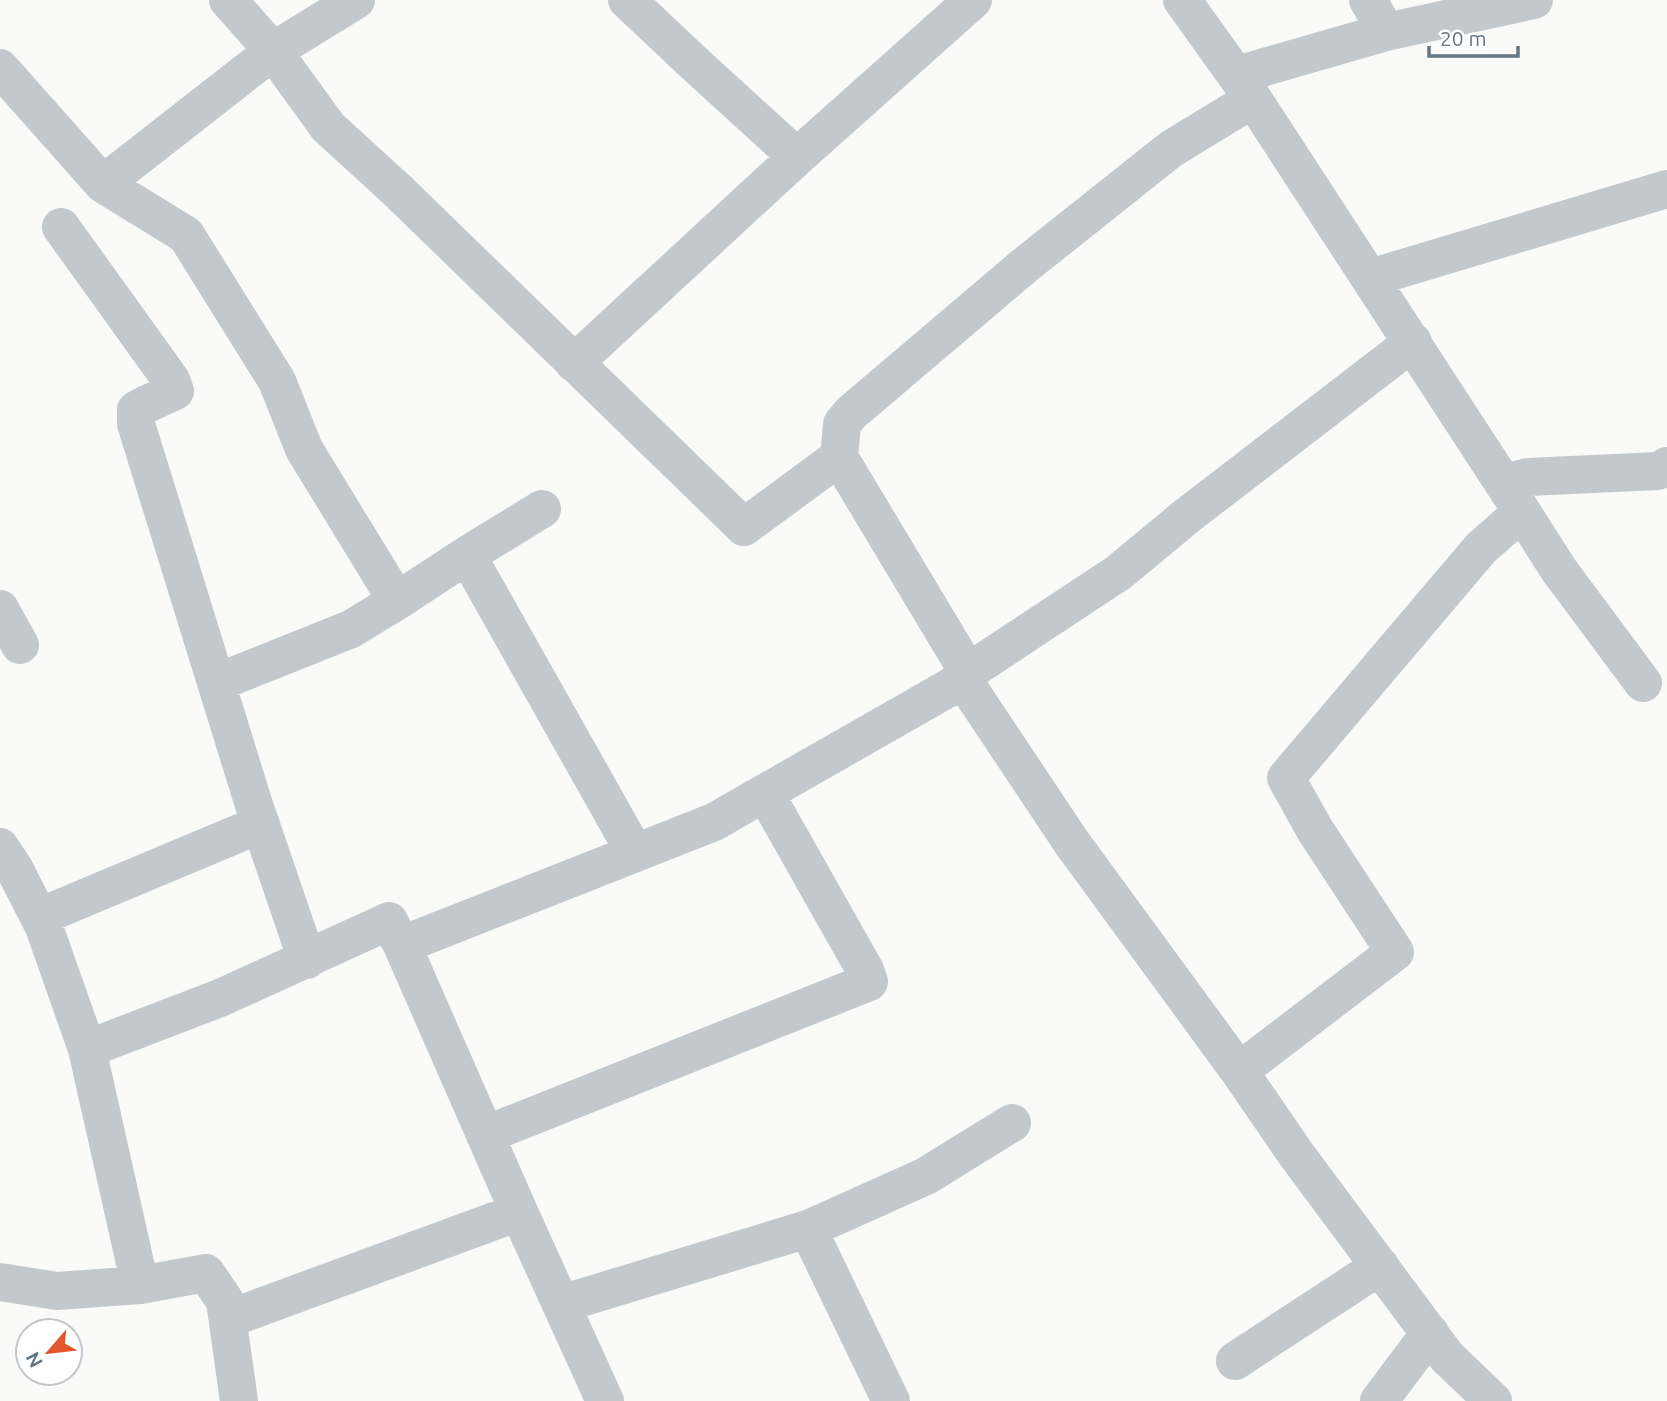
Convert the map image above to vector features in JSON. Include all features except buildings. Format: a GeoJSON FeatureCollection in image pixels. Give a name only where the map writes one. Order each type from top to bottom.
{"type":"FeatureCollection","features":[{"type":"Feature","properties":{"kind":"street"},"geometry":{"type":"LineString","coordinates":[[228,0],[273,51],[328,127],[397,190],[744,527],[839,457]]}},
{"type":"Feature","properties":{"kind":"street"},"geometry":{"type":"LineString","coordinates":[[103,184],[273,51],[356,0]]}},
{"type":"Feature","properties":{"kind":"street"},"geometry":{"type":"LineString","coordinates":[[627,0],[796,157]]}},
{"type":"Feature","properties":{"kind":"street"},"geometry":{"type":"LineString","coordinates":[[574,363],[796,157],[973,0]]}},
{"type":"Feature","properties":{"kind":"street"},"geometry":{"type":"LineString","coordinates":[[1182,0],[1245,87],[1559,570],[1643,683]]}},
{"type":"Feature","properties":{"kind":"street"},"geometry":{"type":"LineString","coordinates":[[1493,1401],[1447,1357],[1296,1154],[1239,1070],[1072,843],[965,675],[839,457],[842,424],[851,413],[1024,266],[1245,87],[1377,16],[1534,0]]}},
{"type":"Feature","properties":{"kind":"street"},"geometry":{"type":"LineString","coordinates":[[0,68],[103,184],[186,235],[277,381],[304,449],[397,601]]}},
{"type":"Feature","properties":{"kind":"street"},"geometry":{"type":"LineString","coordinates":[[1370,278],[1667,189]]}},
{"type":"Feature","properties":{"kind":"street"},"geometry":{"type":"LineString","coordinates":[[61,228],[172,380],[175,391],[136,410],[136,424],[261,824],[307,960]]}},
{"type":"Feature","properties":{"kind":"street"},"geometry":{"type":"LineString","coordinates":[[402,945],[714,822],[954,685],[1118,573],[1188,515],[1413,342]]}},
{"type":"Feature","properties":{"kind":"street"},"geometry":{"type":"LineString","coordinates":[[1239,1070],[1395,952],[1315,830],[1286,778],[1481,548],[1512,497],[1528,477],[1658,471],[1667,466]]}},
{"type":"Feature","properties":{"kind":"street"},"geometry":{"type":"LineString","coordinates":[[216,682],[351,629],[542,509]]}},
{"type":"Feature","properties":{"kind":"street"},"geometry":{"type":"LineString","coordinates":[[467,555],[635,853]]}},
{"type":"Feature","properties":{"kind":"street"},"geometry":{"type":"LineString","coordinates":[[0,610],[20,645]]}},
{"type":"Feature","properties":{"kind":"street"},"geometry":{"type":"LineString","coordinates":[[485,1135],[869,982],[865,970],[765,793]]}},
{"type":"Feature","properties":{"kind":"street"},"geometry":{"type":"LineString","coordinates":[[39,917],[261,824]]}},
{"type":"Feature","properties":{"kind":"street"},"geometry":{"type":"LineString","coordinates":[[0,847],[14,868],[44,927],[87,1049],[140,1285]]}},
{"type":"Feature","properties":{"kind":"street"},"geometry":{"type":"LineString","coordinates":[[87,1049],[220,998],[389,921],[605,1401]]}},
{"type":"Feature","properties":{"kind":"street"},"geometry":{"type":"LineString","coordinates":[[561,1304],[808,1229],[926,1176],[1012,1124]]}},
{"type":"Feature","properties":{"kind":"street"},"geometry":{"type":"LineString","coordinates":[[228,1319],[519,1212]]}},
{"type":"Feature","properties":{"kind":"street"},"geometry":{"type":"LineString","coordinates":[[808,1229],[891,1401]]}},
{"type":"Feature","properties":{"kind":"street"},"geometry":{"type":"LineString","coordinates":[[1235,1361],[1380,1266]]}},
{"type":"Feature","properties":{"kind":"street"},"geometry":{"type":"LineString","coordinates":[[6,1286],[57,1291],[140,1285],[206,1273],[225,1301],[239,1401]]}},
{"type":"Feature","properties":{"kind":"street"},"geometry":{"type":"LineString","coordinates":[[1380,1401],[1430,1333]]}}]}
